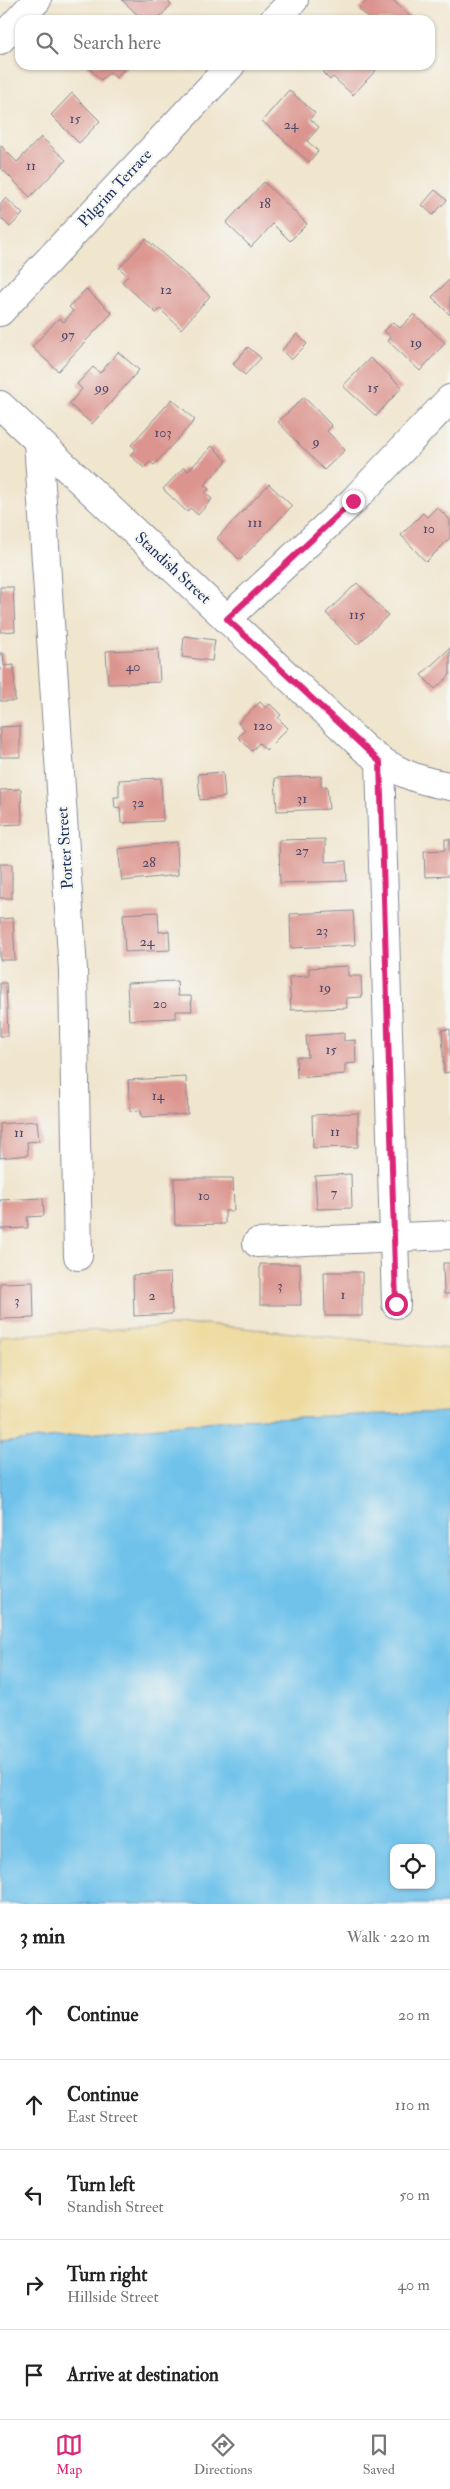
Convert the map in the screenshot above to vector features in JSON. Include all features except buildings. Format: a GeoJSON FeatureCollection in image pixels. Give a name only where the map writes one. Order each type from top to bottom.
{"type":"FeatureCollection","features":[{"type":"Feature","properties":{"kind":"street"},"geometry":{"type":"LineString","coordinates":[[23,15],[37,0]]}},
{"type":"Feature","properties":{"kind":"street"},"geometry":{"type":"LineString","coordinates":[[279,15],[294,0]]}},
{"type":"Feature","properties":{"kind":"street"},"geometry":{"type":"LineString","coordinates":[[0,40],[15,24]]}},
{"type":"Feature","properties":{"kind":"street","name":"Pilgrim Terrace"},"geometry":{"type":"LineString","coordinates":[[0,312],[227,70]]}},
{"type":"Feature","properties":{"kind":"street"},"geometry":{"type":"LineString","coordinates":[[227,619],[353,501],[450,399]]}},
{"type":"Feature","properties":{"kind":"street","name":"Standish Street"},"geometry":{"type":"LineString","coordinates":[[0,405],[380,762],[403,774],[450,786]]}},
{"type":"Feature","properties":{"kind":"street","name":"Porter Street"},"geometry":{"type":"LineString","coordinates":[[38,441],[73,970],[78,1256]]}},
{"type":"Feature","properties":{"kind":"street"},"geometry":{"type":"LineString","coordinates":[[380,762],[396,1304]]}},
{"type":"Feature","properties":{"kind":"street"},"geometry":{"type":"LineString","coordinates":[[257,1243],[450,1234]]}},
{"type":"Feature","properties":{"kind":"sand"},"geometry":{"type":"Polygon","coordinates":[[[205,1324],[450,1349],[450,1412],[237,1419],[0,1443],[0,1336],[205,1324]]]}},
{"type":"Feature","properties":{"kind":"water"},"geometry":{"type":"Polygon","coordinates":[[[450,1412],[450,1904],[0,1904],[0,1443],[237,1419],[450,1412]]]}},
{"type":"Feature","properties":{"kind":"route"},"geometry":{"type":"LineString","coordinates":[[353,501],[227,619],[380,762],[396,1304]]}}]}
